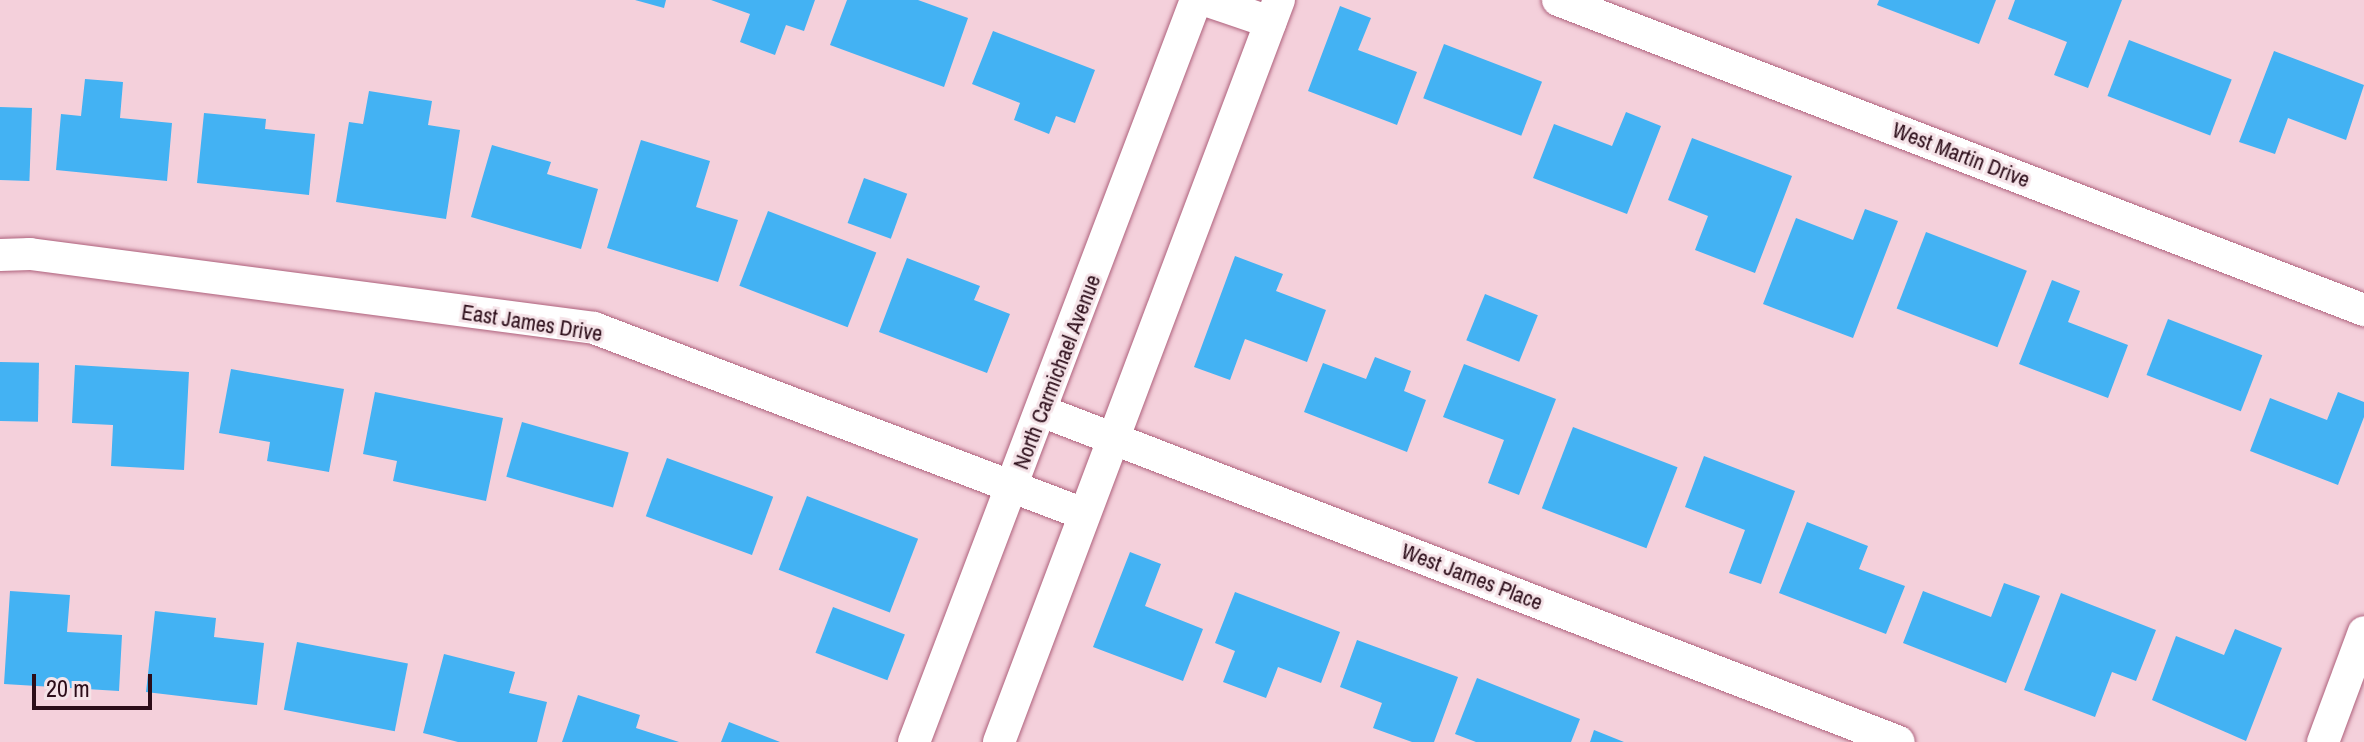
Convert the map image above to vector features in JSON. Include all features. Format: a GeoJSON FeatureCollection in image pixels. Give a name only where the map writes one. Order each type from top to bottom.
{"type":"FeatureCollection","features":[{"type":"Feature","properties":{"kind":"street","name":"North Carmichael Avenue"},"geometry":{"type":"LineString","coordinates":[[914,742],[1011,487],[1044,412],[1196,0]]}},
{"type":"Feature","properties":{"kind":"street"},"geometry":{"type":"LineString","coordinates":[[999,742],[1274,11],[1205,0]]}},
{"type":"Feature","properties":{"kind":"street","name":"West Martin Drive"},"geometry":{"type":"LineString","coordinates":[[1558,0],[2364,310]]}},
{"type":"Feature","properties":{"kind":"street","name":"East James Drive"},"geometry":{"type":"LineString","coordinates":[[0,255],[30,254],[594,328],[1084,514]]}},
{"type":"Feature","properties":{"kind":"street","name":"West James Place"},"geometry":{"type":"LineString","coordinates":[[1044,412],[1899,742]]}},
{"type":"Feature","properties":{"kind":"street"},"geometry":{"type":"LineString","coordinates":[[2323,742],[2356,683],[2364,632]]}},
{"type":"Feature","properties":{"kind":"building"},"geometry":{"type":"Polygon","coordinates":[[[635,0],[666,0],[664,8],[635,0]]]}},
{"type":"Feature","properties":{"kind":"building"},"geometry":{"type":"Polygon","coordinates":[[[711,0],[815,0],[804,31],[786,25],[775,55],[740,42],[750,14],[711,0]]]}},
{"type":"Feature","properties":{"kind":"building"},"geometry":{"type":"Polygon","coordinates":[[[847,0],[918,0],[968,18],[944,87],[830,45],[847,0]]]}},
{"type":"Feature","properties":{"kind":"building"},"geometry":{"type":"Polygon","coordinates":[[[1879,0],[1996,0],[1979,44],[1877,5],[1879,0]]]}},
{"type":"Feature","properties":{"kind":"building"},"geometry":{"type":"Polygon","coordinates":[[[2015,0],[2122,0],[2088,88],[2054,75],[2067,42],[2008,19],[2015,0]]]}},
{"type":"Feature","properties":{"kind":"building"},"geometry":{"type":"Polygon","coordinates":[[[1340,6],[1371,18],[1358,50],[1417,72],[1397,125],[1308,91],[1340,6]]]}},
{"type":"Feature","properties":{"kind":"building"},"geometry":{"type":"Polygon","coordinates":[[[993,31],[1095,70],[1075,123],[1056,116],[1049,134],[1014,120],[1020,103],[972,84],[993,31]]]}},
{"type":"Feature","properties":{"kind":"building"},"geometry":{"type":"Polygon","coordinates":[[[2129,40],[2232,79],[2210,135],[2107,96],[2129,40]]]}},
{"type":"Feature","properties":{"kind":"building"},"geometry":{"type":"Polygon","coordinates":[[[1444,44],[1542,82],[1521,136],[1423,98],[1444,44]]]}},
{"type":"Feature","properties":{"kind":"building"},"geometry":{"type":"Polygon","coordinates":[[[2274,51],[2364,85],[2346,140],[2288,118],[2275,154],[2239,142],[2274,51]]]}},
{"type":"Feature","properties":{"kind":"building"},"geometry":{"type":"Polygon","coordinates":[[[85,79],[123,82],[120,118],[172,123],[167,181],[56,170],[61,114],[81,116],[85,79]]]}},
{"type":"Feature","properties":{"kind":"building"},"geometry":{"type":"Polygon","coordinates":[[[369,91],[432,101],[428,125],[460,130],[446,219],[336,202],[349,122],[363,124],[369,91]]]}},
{"type":"Feature","properties":{"kind":"building"},"geometry":{"type":"Polygon","coordinates":[[[0,107],[32,108],[29,181],[0,180],[0,107]]]}},
{"type":"Feature","properties":{"kind":"building"},"geometry":{"type":"Polygon","coordinates":[[[1626,112],[1661,126],[1627,214],[1533,178],[1554,124],[1612,146],[1626,112]]]}},
{"type":"Feature","properties":{"kind":"building"},"geometry":{"type":"Polygon","coordinates":[[[204,113],[266,119],[265,129],[315,134],[309,195],[197,183],[204,113]]]}},
{"type":"Feature","properties":{"kind":"building"},"geometry":{"type":"Polygon","coordinates":[[[1692,138],[1792,176],[1755,273],[1695,250],[1708,216],[1668,200],[1692,138]]]}},
{"type":"Feature","properties":{"kind":"building"},"geometry":{"type":"Polygon","coordinates":[[[641,140],[710,161],[696,207],[738,220],[718,282],[607,248],[641,140]]]}},
{"type":"Feature","properties":{"kind":"building"},"geometry":{"type":"Polygon","coordinates":[[[492,145],[551,162],[547,174],[598,189],[581,249],[471,217],[492,145]]]}},
{"type":"Feature","properties":{"kind":"building"},"geometry":{"type":"Polygon","coordinates":[[[864,178],[907,194],[891,239],[848,223],[864,178]]]}},
{"type":"Feature","properties":{"kind":"building"},"geometry":{"type":"Polygon","coordinates":[[[1865,209],[1898,221],[1853,338],[1763,304],[1796,218],[1853,240],[1865,209]]]}},
{"type":"Feature","properties":{"kind":"building"},"geometry":{"type":"Polygon","coordinates":[[[768,211],[876,253],[848,327],[739,286],[768,211]]]}},
{"type":"Feature","properties":{"kind":"building"},"geometry":{"type":"Polygon","coordinates":[[[1926,232],[2027,271],[1997,347],[1897,309],[1926,232]]]}},
{"type":"Feature","properties":{"kind":"building"},"geometry":{"type":"Polygon","coordinates":[[[1235,256],[1283,274],[1276,291],[1326,310],[1307,362],[1245,339],[1230,380],[1194,367],[1235,256]]]}},
{"type":"Feature","properties":{"kind":"building"},"geometry":{"type":"Polygon","coordinates":[[[907,258],[980,286],[974,300],[1010,314],[987,373],[879,332],[907,258]]]}},
{"type":"Feature","properties":{"kind":"building"},"geometry":{"type":"Polygon","coordinates":[[[2052,280],[2080,291],[2068,322],[2128,345],[2108,398],[2019,364],[2052,280]]]}},
{"type":"Feature","properties":{"kind":"building"},"geometry":{"type":"Polygon","coordinates":[[[1485,294],[1538,315],[1519,362],[1466,340],[1485,294]]]}},
{"type":"Feature","properties":{"kind":"building"},"geometry":{"type":"Polygon","coordinates":[[[2168,319],[2262,355],[2241,411],[2146,375],[2168,319]]]}},
{"type":"Feature","properties":{"kind":"building"},"geometry":{"type":"Polygon","coordinates":[[[1375,357],[1411,371],[1404,391],[1426,400],[1407,452],[1304,412],[1323,363],[1366,379],[1375,357]]]}},
{"type":"Feature","properties":{"kind":"building"},"geometry":{"type":"Polygon","coordinates":[[[0,362],[39,363],[38,422],[0,421],[0,362]]]}},
{"type":"Feature","properties":{"kind":"building"},"geometry":{"type":"Polygon","coordinates":[[[1464,364],[1556,399],[1519,495],[1488,483],[1504,440],[1443,417],[1464,364]]]}},
{"type":"Feature","properties":{"kind":"building"},"geometry":{"type":"Polygon","coordinates":[[[75,365],[189,372],[184,470],[111,466],[113,425],[72,423],[75,365]]]}},
{"type":"Feature","properties":{"kind":"building"},"geometry":{"type":"Polygon","coordinates":[[[231,369],[344,389],[329,472],[267,461],[270,442],[219,433],[231,369]]]}},
{"type":"Feature","properties":{"kind":"building"},"geometry":{"type":"Polygon","coordinates":[[[375,392],[503,418],[486,501],[393,481],[397,461],[363,454],[375,392]]]}},
{"type":"Feature","properties":{"kind":"building"},"geometry":{"type":"Polygon","coordinates":[[[2338,392],[2364,402],[2364,417],[2338,485],[2250,451],[2270,398],[2327,420],[2338,392]]]}},
{"type":"Feature","properties":{"kind":"building"},"geometry":{"type":"Polygon","coordinates":[[[522,422],[629,453],[613,507],[506,477],[522,422]]]}},
{"type":"Feature","properties":{"kind":"building"},"geometry":{"type":"Polygon","coordinates":[[[1573,427],[1678,467],[1646,548],[1542,508],[1573,427]]]}},
{"type":"Feature","properties":{"kind":"building"},"geometry":{"type":"Polygon","coordinates":[[[1704,456],[1795,491],[1761,584],[1729,573],[1745,530],[1685,507],[1704,456]]]}},
{"type":"Feature","properties":{"kind":"building"},"geometry":{"type":"Polygon","coordinates":[[[667,458],[773,497],[752,555],[646,516],[667,458]]]}},
{"type":"Feature","properties":{"kind":"building"},"geometry":{"type":"Polygon","coordinates":[[[807,496],[918,539],[890,612],[779,570],[807,496]]]}},
{"type":"Feature","properties":{"kind":"building"},"geometry":{"type":"Polygon","coordinates":[[[1807,522],[1868,546],[1859,569],[1905,586],[1886,634],[1779,593],[1807,522]]]}},
{"type":"Feature","properties":{"kind":"building"},"geometry":{"type":"Polygon","coordinates":[[[1130,552],[1161,564],[1145,606],[1203,629],[1183,681],[1093,647],[1130,552]]]}},
{"type":"Feature","properties":{"kind":"building"},"geometry":{"type":"Polygon","coordinates":[[[2004,583],[2040,596],[2006,683],[1903,643],[1923,591],[1991,617],[2004,583]]]}},
{"type":"Feature","properties":{"kind":"building"},"geometry":{"type":"Polygon","coordinates":[[[10,591],[70,595],[67,632],[122,635],[119,691],[4,684],[10,591]]]}},
{"type":"Feature","properties":{"kind":"building"},"geometry":{"type":"Polygon","coordinates":[[[1235,592],[1340,632],[1321,683],[1278,667],[1266,698],[1223,682],[1235,651],[1215,643],[1235,592]]]}},
{"type":"Feature","properties":{"kind":"building"},"geometry":{"type":"Polygon","coordinates":[[[2061,593],[2156,630],[2136,681],[2112,672],[2095,717],[2024,690],[2061,593]]]}},
{"type":"Feature","properties":{"kind":"building"},"geometry":{"type":"Polygon","coordinates":[[[833,607],[905,635],[887,680],[815,653],[833,607]]]}},
{"type":"Feature","properties":{"kind":"building"},"geometry":{"type":"Polygon","coordinates":[[[155,611],[216,618],[214,637],[264,643],[257,705],[146,692],[155,611]]]}},
{"type":"Feature","properties":{"kind":"building"},"geometry":{"type":"Polygon","coordinates":[[[2235,629],[2282,648],[2246,741],[2152,700],[2176,636],[2224,655],[2235,629]]]}},
{"type":"Feature","properties":{"kind":"building"},"geometry":{"type":"Polygon","coordinates":[[[1357,640],[1458,677],[1434,742],[1412,742],[1373,728],[1382,703],[1340,687],[1357,640]]]}},
{"type":"Feature","properties":{"kind":"building"},"geometry":{"type":"Polygon","coordinates":[[[297,642],[408,664],[395,731],[284,710],[297,642]]]}},
{"type":"Feature","properties":{"kind":"building"},"geometry":{"type":"Polygon","coordinates":[[[444,654],[515,672],[509,693],[547,702],[537,742],[458,742],[423,733],[444,654]]]}},
{"type":"Feature","properties":{"kind":"building"},"geometry":{"type":"Polygon","coordinates":[[[1477,678],[1580,719],[1571,742],[1476,742],[1455,734],[1477,678]]]}},
{"type":"Feature","properties":{"kind":"building"},"geometry":{"type":"Polygon","coordinates":[[[578,695],[640,715],[636,728],[679,742],[562,742],[578,695]]]}},
{"type":"Feature","properties":{"kind":"building"},"geometry":{"type":"Polygon","coordinates":[[[729,722],[780,742],[721,742],[729,722]]]}},
{"type":"Feature","properties":{"kind":"building"},"geometry":{"type":"Polygon","coordinates":[[[1594,730],[1624,742],[1590,742],[1594,730]]]}}]}
